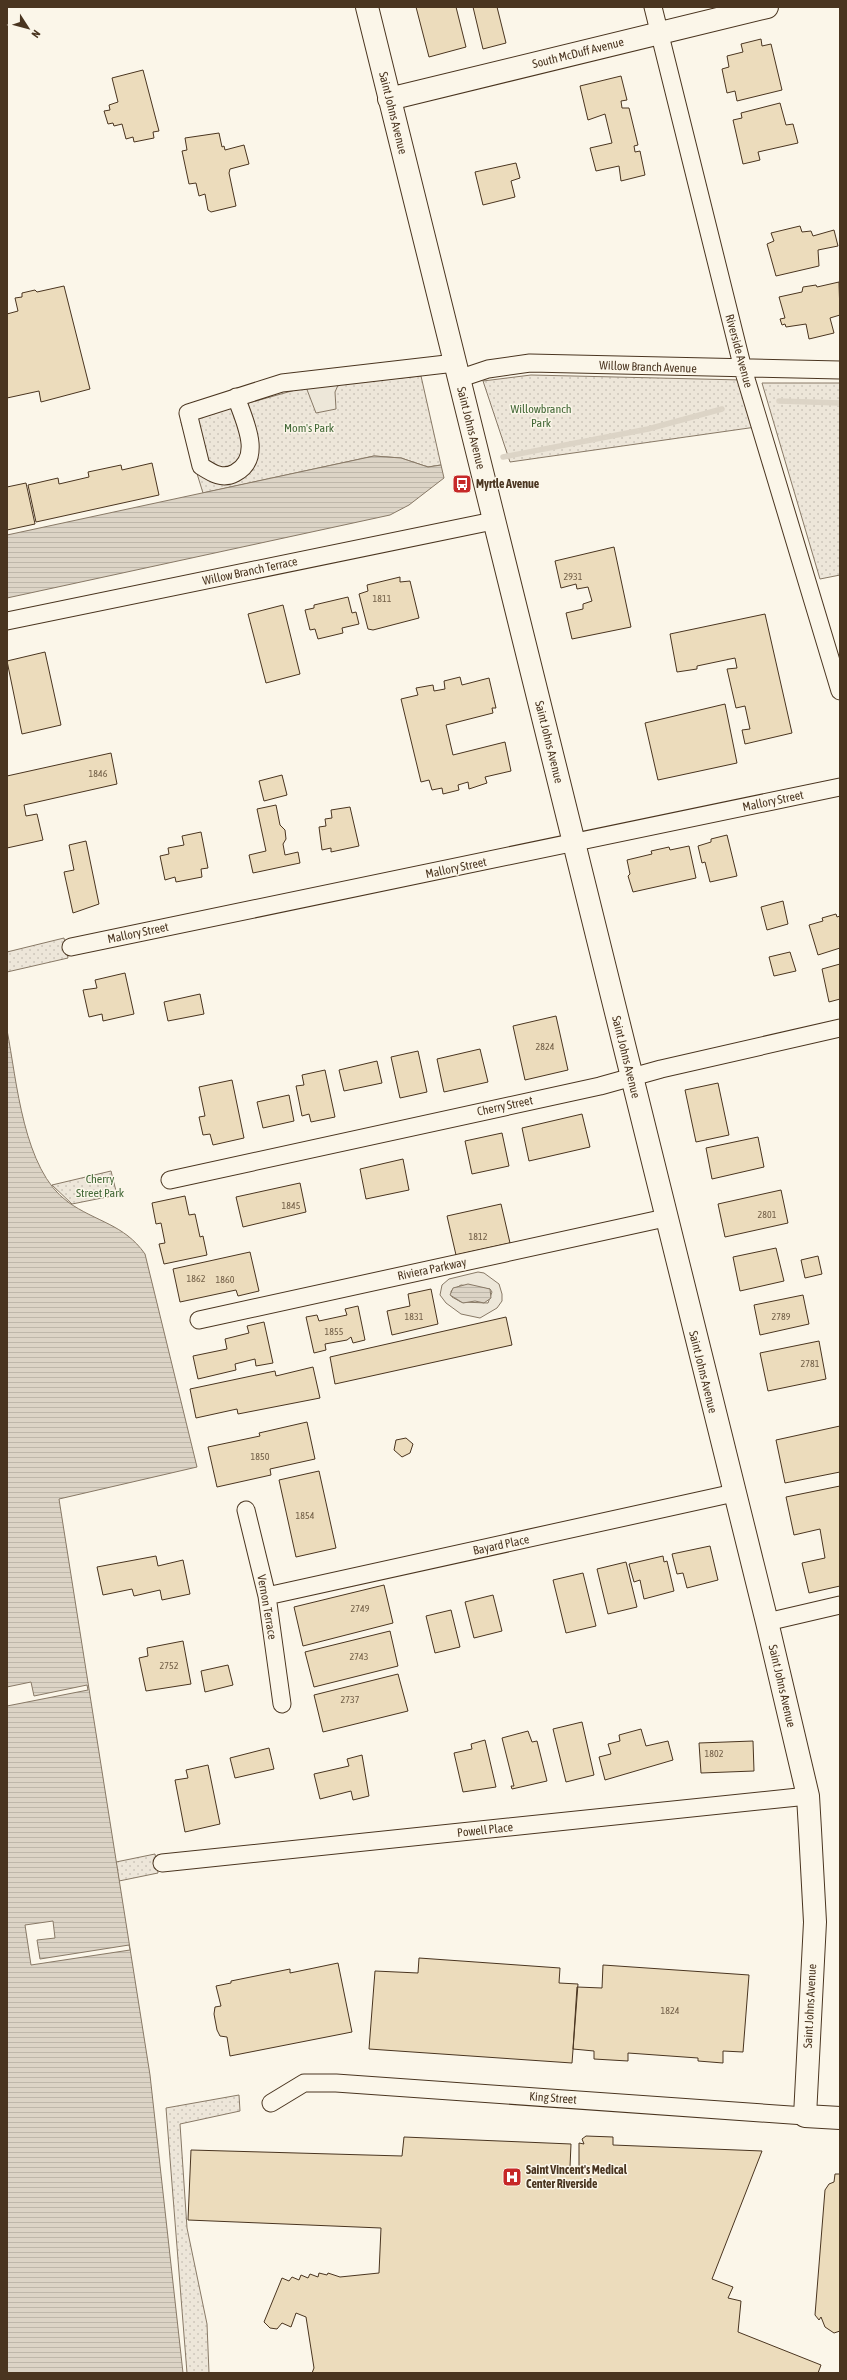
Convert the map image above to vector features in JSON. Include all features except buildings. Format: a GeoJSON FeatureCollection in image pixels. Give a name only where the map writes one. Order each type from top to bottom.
{"type":"FeatureCollection","features":[{"type":"Feature","properties":{"kind":"main road","name":"Saint Johns Avenue"},"geometry":{"type":"LineString","coordinates":[[366,7],[574,843],[665,1218],[767,1622],[808,1796],[814,1883],[814,1922],[804,2116]]}},
{"type":"Feature","properties":{"kind":"main road","name":"South McDuff Avenue"},"geometry":{"type":"LineString","coordinates":[[389,99],[767,7]]}},
{"type":"Feature","properties":{"kind":"main road","name":"King Street"},"geometry":{"type":"LineString","coordinates":[[804,2116],[840,2118]]}},
{"type":"Feature","properties":{"kind":"street","name":"Riverside Avenue"},"geometry":{"type":"LineString","coordinates":[[653,7],[743,369],[840,692]]}},
{"type":"Feature","properties":{"kind":"street","name":"Willow Branch Avenue"},"geometry":{"type":"LineString","coordinates":[[236,397],[249,436],[251,453],[243,469],[232,475],[216,476],[201,466],[188,413],[236,397],[282,383],[488,369],[530,363],[840,370]]}},
{"type":"Feature","properties":{"kind":"street","name":"Willow Branch Terrace"},"geometry":{"type":"LineString","coordinates":[[7,621],[494,521]]}},
{"type":"Feature","properties":{"kind":"street","name":"Mallory Street"},"geometry":{"type":"LineString","coordinates":[[71,947],[840,787]]}},
{"type":"Feature","properties":{"kind":"street","name":"Cherry Street"},"geometry":{"type":"LineString","coordinates":[[170,1180],[600,1086],[631,1076],[840,1028]]}},
{"type":"Feature","properties":{"kind":"street","name":"Riviera Parkway"},"geometry":{"type":"LineString","coordinates":[[199,1320],[665,1218]]}},
{"type":"Feature","properties":{"kind":"street","name":"Bayard Place"},"geometry":{"type":"LineString","coordinates":[[267,1596],[734,1493]]}},
{"type":"Feature","properties":{"kind":"street","name":"Vernon Terrace"},"geometry":{"type":"LineString","coordinates":[[246,1510],[267,1596],[282,1704]]}},
{"type":"Feature","properties":{"kind":"street"},"geometry":{"type":"LineString","coordinates":[[767,1622],[840,1605]]}},
{"type":"Feature","properties":{"kind":"street","name":"Powell Place"},"geometry":{"type":"LineString","coordinates":[[162,1863],[808,1796]]}},
{"type":"Feature","properties":{"kind":"street","name":"King Street"},"geometry":{"type":"LineString","coordinates":[[271,2103],[304,2083],[336,2083],[804,2116]]}},
{"type":"Feature","properties":{"kind":"green space","name":"Willowbranch Park"},"geometry":{"type":"Polygon","coordinates":[[[531,375],[742,380],[756,427],[510,462],[483,381],[531,375]]]}},
{"type":"Feature","properties":{"kind":"green space","name":"Mom's Park"},"geometry":{"type":"Polygon","coordinates":[[[421,376],[441,465],[428,467],[401,458],[374,456],[203,493],[181,422],[306,387],[421,376]]]}},
{"type":"Feature","properties":{"kind":"green space"},"geometry":{"type":"Polygon","coordinates":[[[762,383],[840,383],[840,575],[820,579],[762,383]]]}},
{"type":"Feature","properties":{"kind":"green space"},"geometry":{"type":"Polygon","coordinates":[[[64,938],[68,958],[7,972],[7,952],[64,938]]]}},
{"type":"Feature","properties":{"kind":"green space","name":"Cherry Street Park"},"geometry":{"type":"Polygon","coordinates":[[[111,1171],[117,1195],[72,1204],[52,1185],[111,1171]]]}},
{"type":"Feature","properties":{"kind":"green space"},"geometry":{"type":"Polygon","coordinates":[[[155,1854],[158,1873],[119,1881],[116,1862],[155,1854]]]}},
{"type":"Feature","properties":{"kind":"green space"},"geometry":{"type":"Polygon","coordinates":[[[239,2095],[240,2111],[180,2124],[187,2228],[207,2324],[209,2373],[187,2373],[166,2108],[239,2095]]]}},
{"type":"Feature","properties":{"kind":"shaded area"},"geometry":{"type":"Polygon","coordinates":[[[339,383],[335,392],[336,409],[316,413],[306,387],[339,383]]]}},
{"type":"Feature","properties":{"kind":"shaded area"},"geometry":{"type":"Polygon","coordinates":[[[374,456],[401,458],[428,467],[441,465],[444,478],[409,505],[390,515],[7,598],[7,535],[374,456]]]}},
{"type":"Feature","properties":{"kind":"shaded area"},"geometry":{"type":"Polygon","coordinates":[[[7,1030],[24,1123],[41,1169],[53,1188],[68,1202],[128,1236],[145,1254],[197,1467],[59,1499],[150,2075],[183,2373],[7,2373],[7,1030]]]}},
{"type":"Feature","properties":{"kind":"shaded area"},"geometry":{"type":"Polygon","coordinates":[[[478,1272],[484,1273],[499,1284],[502,1294],[502,1301],[497,1308],[480,1318],[461,1314],[446,1303],[440,1295],[442,1285],[449,1279],[478,1272]],[[461,1285],[451,1291],[452,1297],[461,1302],[488,1303],[492,1292],[490,1289],[461,1285]]]}},
{"type":"Feature","properties":{"kind":"shaded area"},"geometry":{"type":"Polygon","coordinates":[[[468,1284],[490,1289],[491,1298],[484,1303],[475,1301],[463,1303],[450,1295],[453,1288],[468,1284]]]}},
{"type":"Feature","properties":{"kind":"pier"},"geometry":{"type":"Polygon","coordinates":[[[31,1682],[34,1696],[87,1685],[88,1690],[7,1706],[7,1687],[31,1682]]]}},
{"type":"Feature","properties":{"kind":"pier"},"geometry":{"type":"Polygon","coordinates":[[[53,1921],[55,1938],[37,1940],[40,1959],[129,1945],[130,1950],[31,1965],[25,1925],[53,1921]]]}},
{"type":"Feature","properties":{"kind":"waterway"},"geometry":{"type":"LineString","coordinates":[[779,401],[840,403]]}},
{"type":"Feature","properties":{"kind":"waterway"},"geometry":{"type":"LineString","coordinates":[[503,457],[648,429],[722,409]]}},
{"type":"Feature","properties":{"kind":"place","name":"Myrtle Avenue"},"geometry":{"type":"Point","coordinates":[462,484]}},
{"type":"Feature","properties":{"kind":"place","name":"Saint Vincent's Medical Center Riverside"},"geometry":{"type":"Point","coordinates":[512,2177]}}]}
